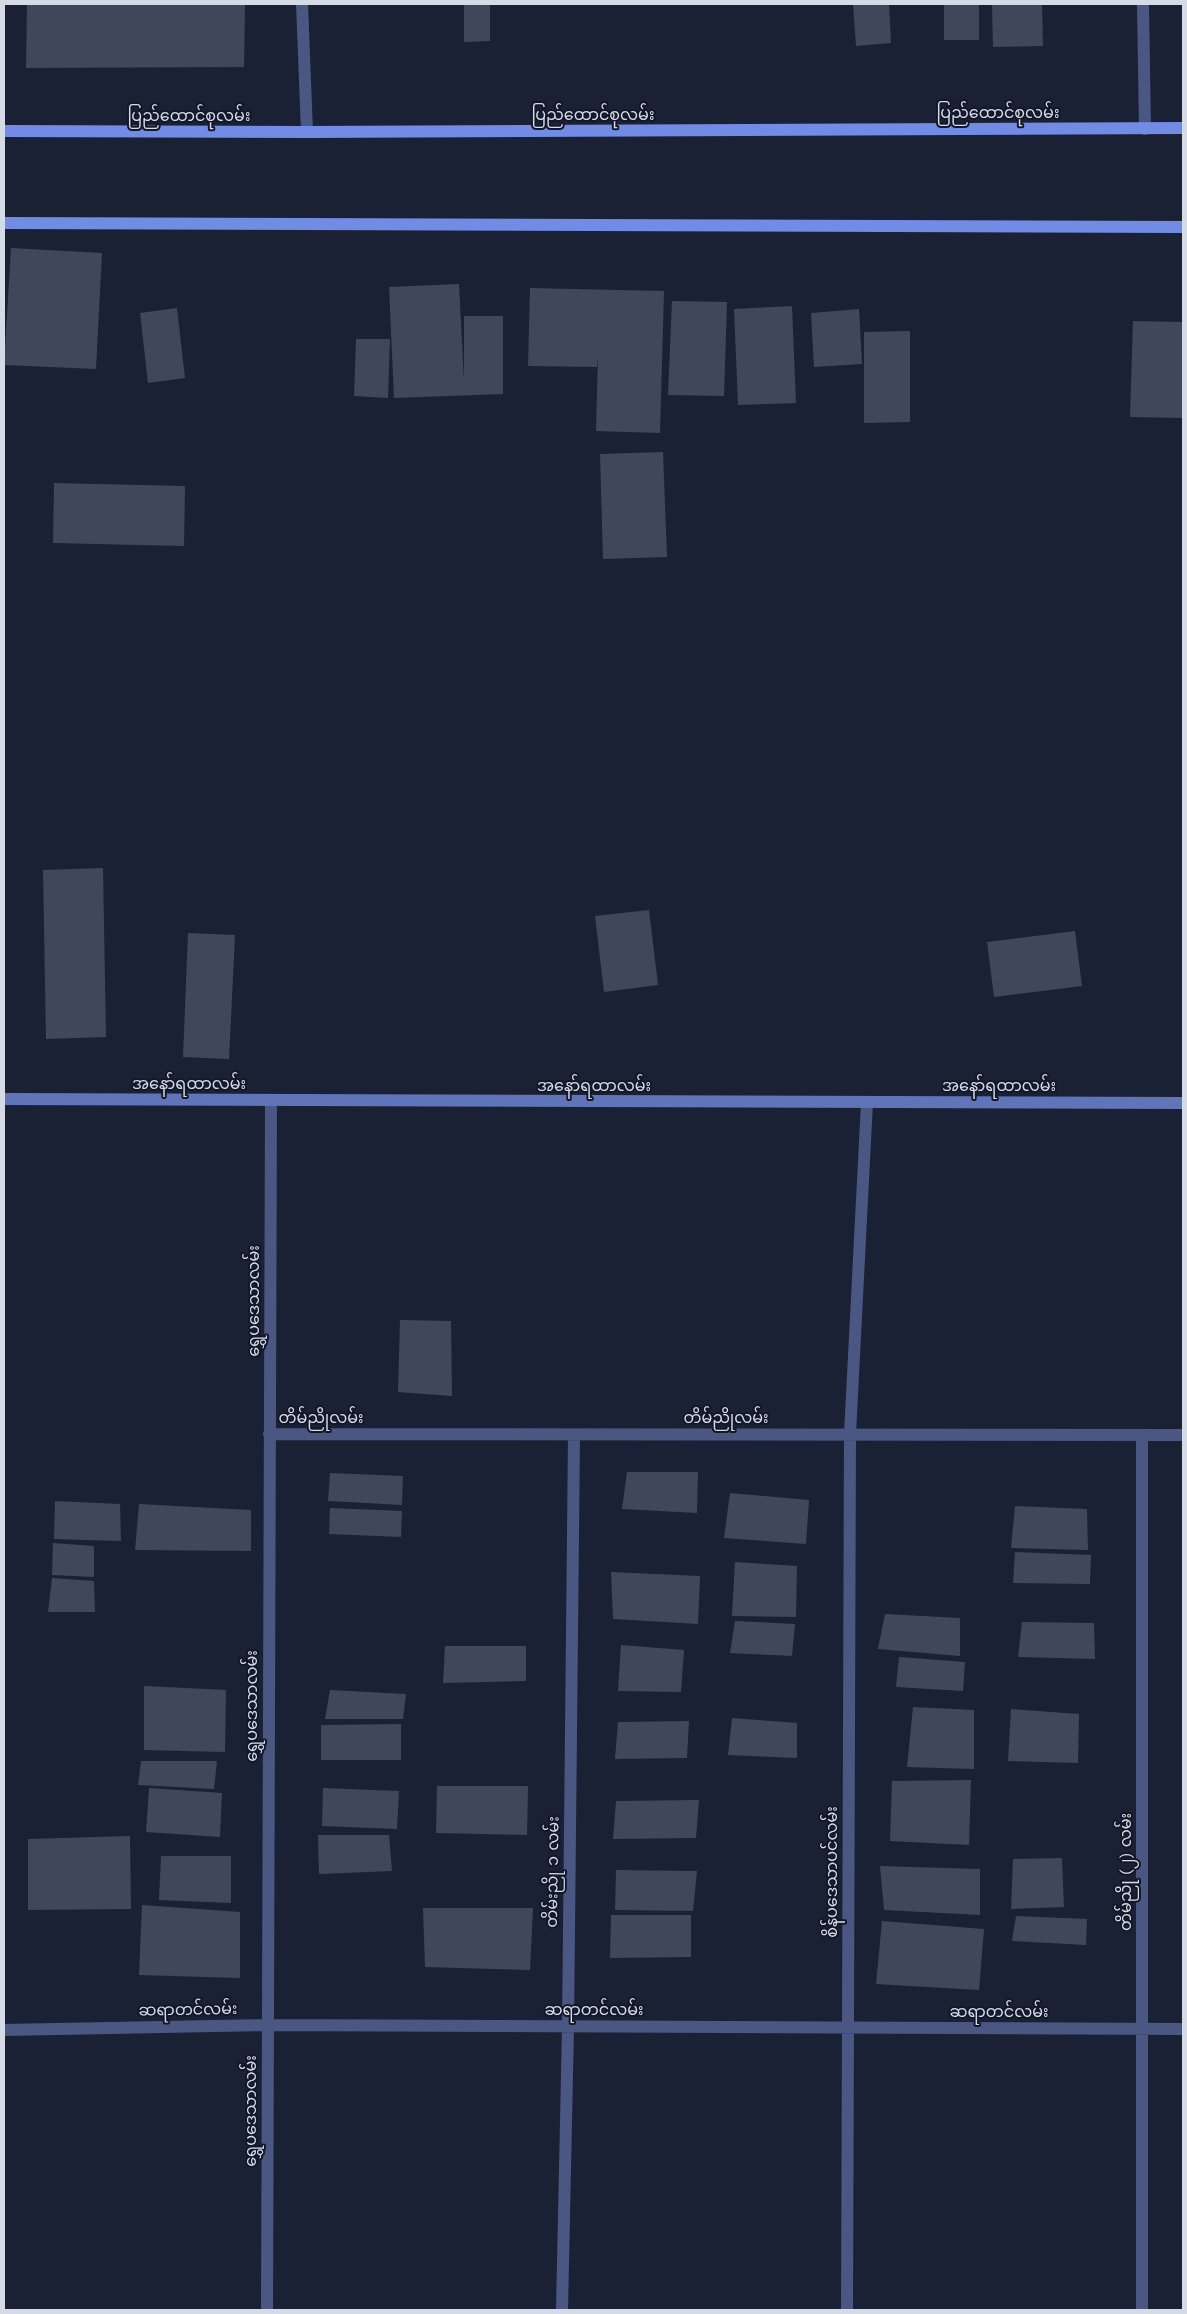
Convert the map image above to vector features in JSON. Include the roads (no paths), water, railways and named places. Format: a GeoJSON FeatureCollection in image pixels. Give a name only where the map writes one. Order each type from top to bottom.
{"type":"FeatureCollection","features":[{"type":"Feature","properties":{"kind":"main road","name":"ပြည်ထောင်စုလမ်း"},"geometry":{"type":"LineString","coordinates":[[4,132],[1183,128]]}},
{"type":"Feature","properties":{"kind":"main road"},"geometry":{"type":"LineString","coordinates":[[4,223],[1183,227]]}},
{"type":"Feature","properties":{"kind":"main road","name":"အနော်ရထာလမ်း"},"geometry":{"type":"LineString","coordinates":[[4,1099],[1183,1103]]}},
{"type":"Feature","properties":{"kind":"street"},"geometry":{"type":"LineString","coordinates":[[302,4],[307,132]]}},
{"type":"Feature","properties":{"kind":"street"},"geometry":{"type":"LineString","coordinates":[[1144,4],[1145,129]]}},
{"type":"Feature","properties":{"kind":"street","name":"ရွှေပဒေသာလမ်း"},"geometry":{"type":"LineString","coordinates":[[266,2310],[271,1101]]}},
{"type":"Feature","properties":{"kind":"street","name":"စိန်ပဒေသာပင်လမ်း"},"geometry":{"type":"LineString","coordinates":[[847,2310],[850,1434],[867,1102]]}},
{"type":"Feature","properties":{"kind":"street","name":"တိမ်ညိုလမ်း"},"geometry":{"type":"LineString","coordinates":[[269,1434],[1183,1435]]}},
{"type":"Feature","properties":{"kind":"street","name":"တိမ်းညို ၁ လမ်း"},"geometry":{"type":"LineString","coordinates":[[562,2310],[568,2027],[574,1434]]}},
{"type":"Feature","properties":{"kind":"street","name":"တိမ်ညို (၂) လမ်း"},"geometry":{"type":"LineString","coordinates":[[1142,1435],[1142,2310]]}},
{"type":"Feature","properties":{"kind":"street","name":"ဆရာတင်လမ်း"},"geometry":{"type":"LineString","coordinates":[[4,2030],[268,2025],[1183,2029]]}}]}
